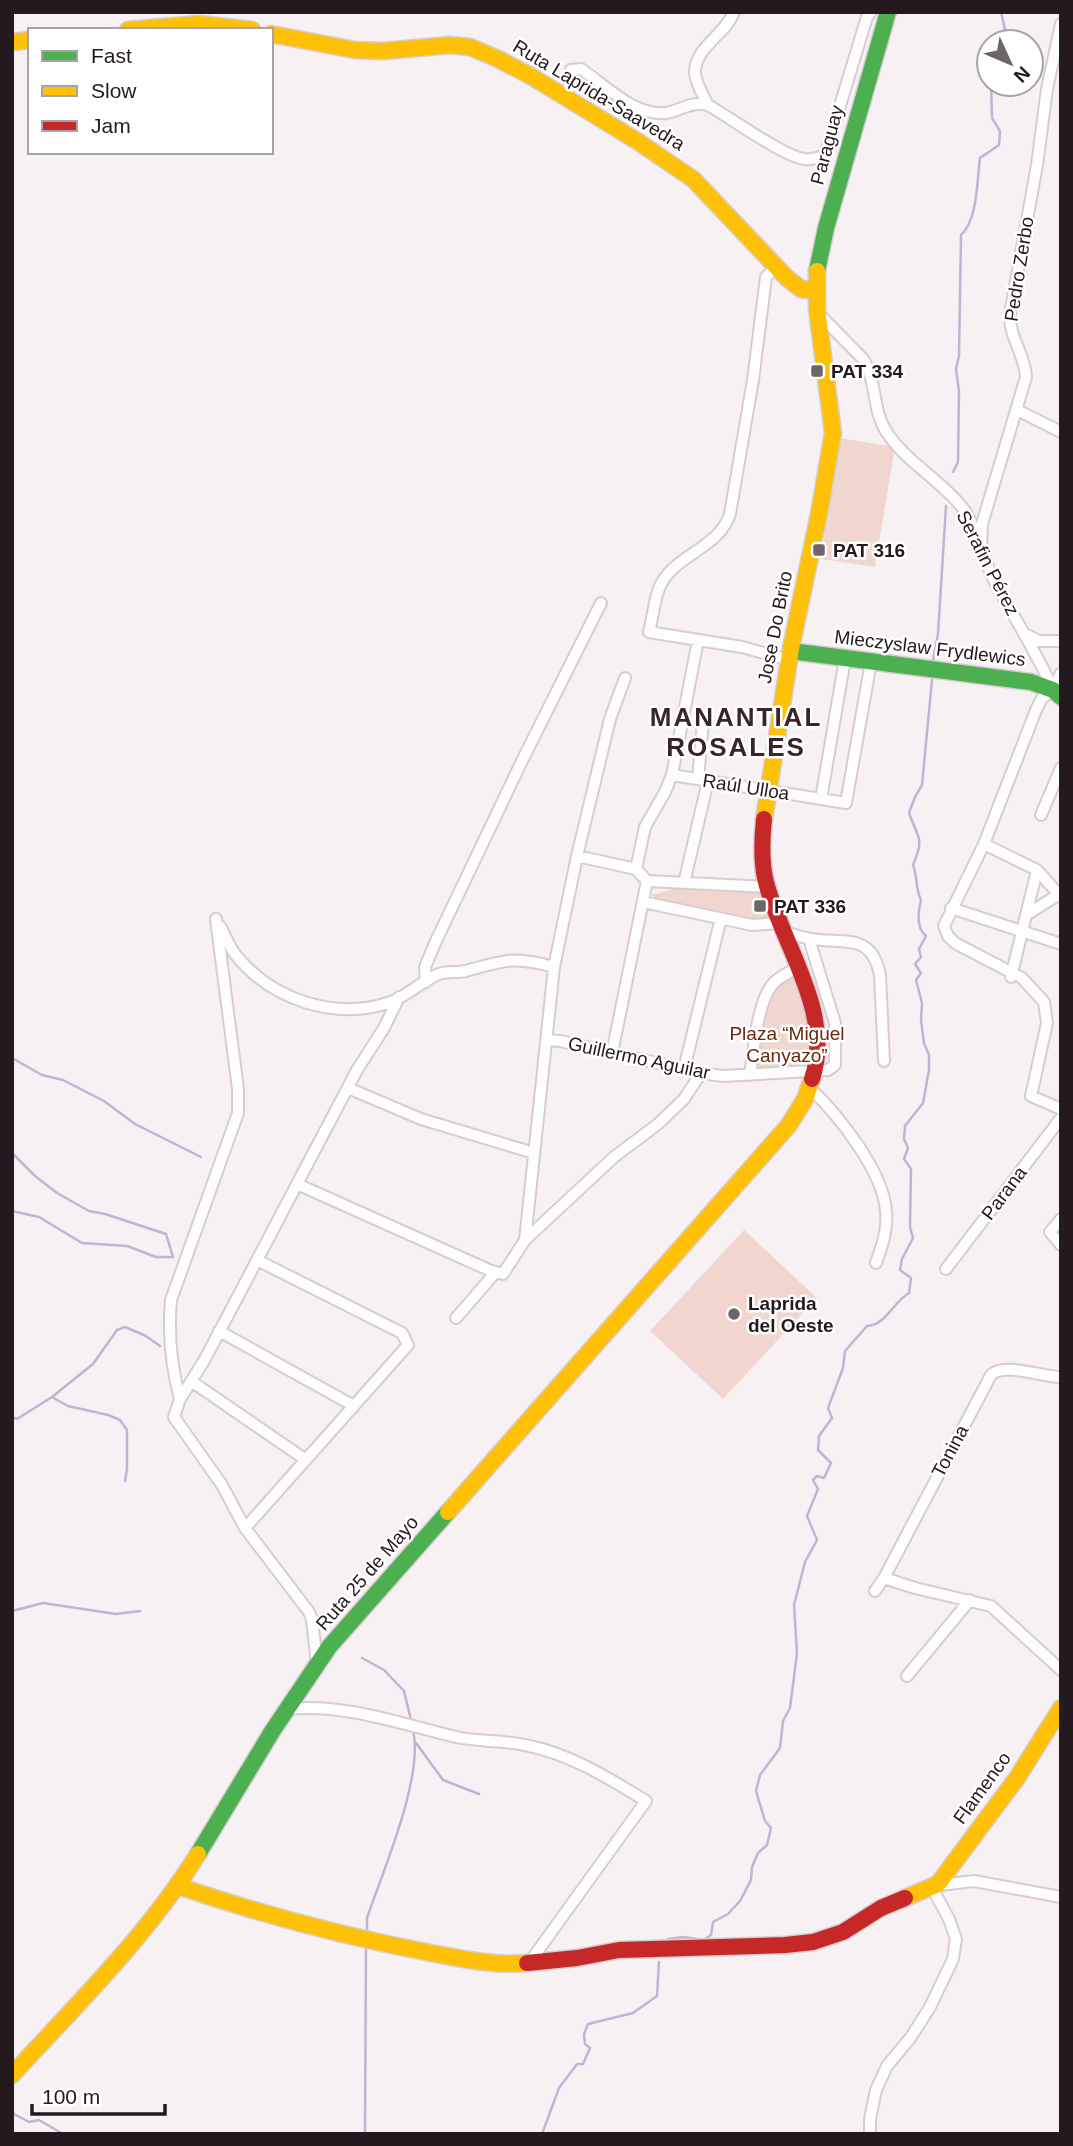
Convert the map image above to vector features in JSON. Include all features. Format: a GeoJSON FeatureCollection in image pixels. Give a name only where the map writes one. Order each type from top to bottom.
{"type":"FeatureCollection","features":[{"type":"Feature","properties":{"kind":"main road","name":"Paraguay"},"geometry":{"type":"LineString","coordinates":[[816,292],[821,250],[858,113],[881,13]]}},
{"type":"Feature","properties":{"kind":"main road"},"geometry":{"type":"LineString","coordinates":[[152,28],[199,24],[234,28]]}},
{"type":"Feature","properties":{"kind":"main road","name":"Ruta Laprida-Saavedra"},"geometry":{"type":"LineString","coordinates":[[273,34],[355,50],[383,51],[436,45],[470,47],[505,62],[693,178],[776,267],[801,289],[816,292]]}},
{"type":"Feature","properties":{"kind":"main road","name":"Jose Do Brito"},"geometry":{"type":"LineString","coordinates":[[789,1125],[802,1108],[811,1089],[818,1048],[815,1019],[799,967],[767,887],[762,845],[790,656],[833,433],[816,292]]}},
{"type":"Feature","properties":{"kind":"main road","name":"Mieczyslaw Frydlewics"},"geometry":{"type":"LineString","coordinates":[[790,656],[845,659],[1031,682],[1057,693]]}},
{"type":"Feature","properties":{"kind":"main road","name":"Ruta 25 de Mayo"},"geometry":{"type":"LineString","coordinates":[[12,2075],[145,1930],[178,1886],[317,1664],[789,1125]]}},
{"type":"Feature","properties":{"kind":"main road","name":"Flamenco"},"geometry":{"type":"LineString","coordinates":[[931,1886],[938,1884],[1017,1777],[1061,1708]]}},
{"type":"Feature","properties":{"kind":"main road"},"geometry":{"type":"LineString","coordinates":[[178,1886],[228,1903],[381,1944],[484,1963],[529,1963],[619,1950],[813,1942],[843,1932],[881,1908],[931,1886]]}},
{"type":"Feature","properties":{"kind":"street"},"geometry":{"type":"LineString","coordinates":[[708,105],[695,72],[698,61],[704,50],[726,28],[734,12]]}},
{"type":"Feature","properties":{"kind":"street"},"geometry":{"type":"LineString","coordinates":[[567,99],[571,70],[581,69],[638,110],[665,113],[697,103],[708,105],[794,156],[812,160],[825,155],[867,18],[881,13]]}},
{"type":"Feature","properties":{"kind":"street","name":"Pedro Zerbo"},"geometry":{"type":"LineString","coordinates":[[981,548],[982,524],[1026,377],[1024,360],[1009,327],[1010,314],[1037,165],[1047,89],[1061,24]]}},
{"type":"Feature","properties":{"kind":"street"},"geometry":{"type":"LineString","coordinates":[[776,267],[766,277],[753,380],[726,526],[719,536],[694,551],[670,572],[660,585],[649,632],[790,656]]}},
{"type":"Feature","properties":{"kind":"street","name":"Serafin Pérez"},"geometry":{"type":"LineString","coordinates":[[817,312],[868,367],[886,432],[963,509],[992,574],[1057,693]]}},
{"type":"Feature","properties":{"kind":"street"},"geometry":{"type":"LineString","coordinates":[[1017,410],[1061,432]]}},
{"type":"Feature","properties":{"kind":"street"},"geometry":{"type":"LineString","coordinates":[[426,982],[425,967],[436,941],[526,751],[601,603]]}},
{"type":"Feature","properties":{"kind":"street"},"geometry":{"type":"LineString","coordinates":[[1025,634],[1039,641],[1061,641]]}},
{"type":"Feature","properties":{"kind":"street"},"geometry":{"type":"LineString","coordinates":[[636,869],[645,827],[672,775],[698,640]]}},
{"type":"Feature","properties":{"kind":"street"},"geometry":{"type":"LineString","coordinates":[[845,659],[821,799],[846,803],[870,662]]}},
{"type":"Feature","properties":{"kind":"street"},"geometry":{"type":"LineString","coordinates":[[1061,673],[1057,693],[1042,698],[1036,710],[984,844],[944,926],[955,943],[1011,975],[1022,978],[1044,1002],[1047,1023],[1031,1096],[1061,1109]]}},
{"type":"Feature","properties":{"kind":"street"},"geometry":{"type":"LineString","coordinates":[[525,1240],[554,967],[610,719],[625,678]]}},
{"type":"Feature","properties":{"kind":"street"},"geometry":{"type":"LineString","coordinates":[[684,883],[703,780],[703,722]]}},
{"type":"Feature","properties":{"kind":"street"},"geometry":{"type":"LineString","coordinates":[[1041,816],[1061,768]]}},
{"type":"Feature","properties":{"kind":"street","name":"Raúl Ulloa"},"geometry":{"type":"LineString","coordinates":[[672,775],[821,799]]}},
{"type":"Feature","properties":{"kind":"street"},"geometry":{"type":"LineString","coordinates":[[984,844],[1037,870],[1060,895],[1026,915]]}},
{"type":"Feature","properties":{"kind":"street"},"geometry":{"type":"LineString","coordinates":[[577,856],[636,869],[647,881],[767,887]]}},
{"type":"Feature","properties":{"kind":"street"},"geometry":{"type":"LineString","coordinates":[[1011,975],[1037,870]]}},
{"type":"Feature","properties":{"kind":"street"},"geometry":{"type":"LineString","coordinates":[[612,1053],[647,881]]}},
{"type":"Feature","properties":{"kind":"street"},"geometry":{"type":"LineString","coordinates":[[643,902],[752,925],[783,927],[808,939],[839,939],[852,942],[872,953],[878,963],[880,975],[884,1061]]}},
{"type":"Feature","properties":{"kind":"street"},"geometry":{"type":"LineString","coordinates":[[951,908],[1061,944]]}},
{"type":"Feature","properties":{"kind":"street"},"geometry":{"type":"LineString","coordinates":[[180,1399],[172,1366],[168,1328],[171,1300],[238,1113],[238,1089],[216,919],[235,953],[250,969],[267,983],[296,999],[320,1007],[363,1010],[392,1002],[440,974],[511,960],[527,959],[554,967]]}},
{"type":"Feature","properties":{"kind":"street"},"geometry":{"type":"LineString","coordinates":[[684,1069],[721,919]]}},
{"type":"Feature","properties":{"kind":"street"},"geometry":{"type":"LineString","coordinates":[[808,939],[835,1023],[835,1065],[828,1070],[815,1071]]}},
{"type":"Feature","properties":{"kind":"street"},"geometry":{"type":"LineString","coordinates":[[750,1075],[764,1000],[770,987],[779,978],[799,967]]}},
{"type":"Feature","properties":{"kind":"street"},"geometry":{"type":"LineString","coordinates":[[317,1664],[309,1612],[245,1528],[222,1485],[174,1417],[180,1399],[399,997]]}},
{"type":"Feature","properties":{"kind":"street","name":"Guillermo Aguilar"},"geometry":{"type":"LineString","coordinates":[[546,1040],[701,1073],[750,1075],[815,1071]]}},
{"type":"Feature","properties":{"kind":"street"},"geometry":{"type":"LineString","coordinates":[[297,1184],[503,1274],[525,1240],[614,1157],[659,1124],[684,1099],[701,1073]]}},
{"type":"Feature","properties":{"kind":"street"},"geometry":{"type":"LineString","coordinates":[[348,1088],[421,1119],[534,1153]]}},
{"type":"Feature","properties":{"kind":"street"},"geometry":{"type":"LineString","coordinates":[[811,1089],[827,1105],[867,1158],[882,1189],[886,1212],[885,1235],[876,1264]]}},
{"type":"Feature","properties":{"kind":"street","name":"Parana"},"geometry":{"type":"LineString","coordinates":[[946,1269],[1061,1118]]}},
{"type":"Feature","properties":{"kind":"street"},"geometry":{"type":"LineString","coordinates":[[1061,1219],[1050,1232],[1061,1245]]}},
{"type":"Feature","properties":{"kind":"street"},"geometry":{"type":"LineString","coordinates":[[245,1528],[408,1345],[402,1333],[257,1260]]}},
{"type":"Feature","properties":{"kind":"street"},"geometry":{"type":"LineString","coordinates":[[456,1318],[496,1272]]}},
{"type":"Feature","properties":{"kind":"street"},"geometry":{"type":"LineString","coordinates":[[219,1331],[354,1406]]}},
{"type":"Feature","properties":{"kind":"street","name":"Tonina"},"geometry":{"type":"LineString","coordinates":[[875,1591],[991,1375],[1006,1368],[1061,1377]]}},
{"type":"Feature","properties":{"kind":"street"},"geometry":{"type":"LineString","coordinates":[[191,1381],[306,1460]]}},
{"type":"Feature","properties":{"kind":"street"},"geometry":{"type":"LineString","coordinates":[[884,1578],[991,1606],[1061,1670]]}},
{"type":"Feature","properties":{"kind":"street"},"geometry":{"type":"LineString","coordinates":[[907,1676],[970,1600]]}},
{"type":"Feature","properties":{"kind":"street"},"geometry":{"type":"LineString","coordinates":[[287,1709],[308,1707],[396,1720],[457,1737],[541,1748],[619,1784],[646,1801],[529,1963]]}},
{"type":"Feature","properties":{"kind":"street"},"geometry":{"type":"LineString","coordinates":[[870,2134],[876,2090],[887,2066],[911,2037],[930,2007],[953,1959],[957,1939],[931,1886],[974,1881],[1061,1897]]}},
{"type":"Feature","properties":{"kind":"green space"},"geometry":{"type":"Polygon","coordinates":[[[840,438],[895,447],[875,567],[821,559],[840,438]]]}},
{"type":"Feature","properties":{"kind":"green space"},"geometry":{"type":"Polygon","coordinates":[[[681,887],[762,890],[776,919],[751,921],[660,901],[651,895],[681,887]]]}},
{"type":"Feature","properties":{"kind":"green space","name":"Plaza “Miguel Canyazo”"},"geometry":{"type":"Polygon","coordinates":[[[794,974],[810,1015],[812,1067],[755,1074],[768,999],[779,985],[794,974]]]}},
{"type":"Feature","properties":{"kind":"green space","name":"Laprida del Oeste"},"geometry":{"type":"Polygon","coordinates":[[[744,1230],[817,1298],[723,1399],[650,1331],[744,1230]]]}},
{"type":"Feature","properties":{"kind":"waterway"},"geometry":{"type":"LineString","coordinates":[[1001,12],[1005,28]]}},
{"type":"Feature","properties":{"kind":"waterway"},"geometry":{"type":"LineString","coordinates":[[953,472],[958,462],[959,391],[956,369],[959,356],[961,235],[974,210],[980,158],[999,145],[1000,131],[992,118],[991,98]]}},
{"type":"Feature","properties":{"kind":"waterway"},"geometry":{"type":"LineString","coordinates":[[933,660],[938,634],[946,506]]}},
{"type":"Feature","properties":{"kind":"waterway"},"geometry":{"type":"LineString","coordinates":[[668,1939],[683,1937],[704,1940],[711,1935],[713,1922],[728,1914],[740,1901],[751,1880],[752,1867],[758,1853],[767,1845],[771,1828],[765,1821],[756,1791],[760,1775],[780,1748],[783,1721],[790,1708],[797,1653],[794,1605],[805,1562],[817,1540],[807,1516],[818,1489],[813,1480],[817,1476],[824,1478],[831,1463],[818,1450],[819,1436],[832,1418],[828,1408],[843,1368],[845,1351],[867,1326],[879,1322],[909,1293],[911,1278],[900,1270],[902,1259],[913,1238],[910,1227],[911,1169],[904,1159],[908,1148],[904,1139],[905,1126],[923,1103],[929,1070],[929,1055],[924,1043],[921,1020],[922,1003],[916,980],[921,973],[915,964],[921,957],[919,949],[926,936],[919,924],[921,900],[913,865],[919,843],[909,813],[922,785],[932,680]]}},
{"type":"Feature","properties":{"kind":"waterway"},"geometry":{"type":"LineString","coordinates":[[12,1058],[42,1075],[63,1080],[104,1101],[135,1124],[201,1157]]}},
{"type":"Feature","properties":{"kind":"waterway"},"geometry":{"type":"LineString","coordinates":[[12,1153],[57,1193],[89,1211],[166,1234],[173,1257],[156,1257],[127,1246],[82,1243],[39,1217],[12,1211]]}},
{"type":"Feature","properties":{"kind":"waterway"},"geometry":{"type":"LineString","coordinates":[[52,1397],[93,1364],[117,1330],[125,1327],[146,1336],[160,1346]]}},
{"type":"Feature","properties":{"kind":"waterway"},"geometry":{"type":"LineString","coordinates":[[12,1417],[17,1419],[52,1397],[68,1406],[120,1420],[127,1430],[125,1481]]}},
{"type":"Feature","properties":{"kind":"waterway"},"geometry":{"type":"LineString","coordinates":[[12,1611],[43,1603],[116,1614],[140,1611]]}},
{"type":"Feature","properties":{"kind":"waterway"},"geometry":{"type":"LineString","coordinates":[[362,1658],[384,1670],[404,1691],[411,1720]]}},
{"type":"Feature","properties":{"kind":"waterway"},"geometry":{"type":"LineString","coordinates":[[367,1933],[367,1918],[400,1824],[413,1773],[413,1730]]}},
{"type":"Feature","properties":{"kind":"waterway"},"geometry":{"type":"LineString","coordinates":[[416,1743],[443,1780],[479,1794]]}},
{"type":"Feature","properties":{"kind":"waterway"},"geometry":{"type":"LineString","coordinates":[[365,2134],[366,1947]]}},
{"type":"Feature","properties":{"kind":"waterway"},"geometry":{"type":"LineString","coordinates":[[542,2134],[559,2088],[577,2064],[583,2064],[590,2048],[585,2044],[584,2034],[588,2024],[633,2013],[657,1996],[659,1962]]}},
{"type":"Feature","properties":{"kind":"waterway"},"geometry":{"type":"LineString","coordinates":[[12,2109],[14,2114],[29,2122],[39,2120],[63,2134]]}},
{"type":"Feature","properties":{"kind":"traffic: fast"},"geometry":{"type":"LineString","coordinates":[[817,271],[826,228],[888,12]]}},
{"type":"Feature","properties":{"kind":"traffic: fast"},"geometry":{"type":"LineString","coordinates":[[791,651],[1031,682],[1053,690],[1061,697]]}},
{"type":"Feature","properties":{"kind":"traffic: fast"},"geometry":{"type":"LineString","coordinates":[[198,1854],[273,1730],[329,1647],[448,1512]]}},
{"type":"Feature","properties":{"kind":"traffic: slow"},"geometry":{"type":"LineString","coordinates":[[152,28],[199,24],[234,28]]}},
{"type":"Feature","properties":{"kind":"traffic: slow"},"geometry":{"type":"LineString","coordinates":[[273,34],[355,50],[383,51],[450,45],[470,47],[496,58],[637,141],[693,179],[787,278],[801,289],[816,291]]}},
{"type":"Feature","properties":{"kind":"traffic: slow"},"geometry":{"type":"LineString","coordinates":[[12,42],[28,40]]}},
{"type":"Feature","properties":{"kind":"traffic: slow"},"geometry":{"type":"LineString","coordinates":[[764,819],[791,648],[833,433],[817,309],[817,271]]}},
{"type":"Feature","properties":{"kind":"traffic: slow"},"geometry":{"type":"LineString","coordinates":[[448,1512],[789,1125],[805,1099],[812,1079]]}},
{"type":"Feature","properties":{"kind":"traffic: slow"},"geometry":{"type":"LineString","coordinates":[[905,1898],[938,1884],[1017,1778],[1061,1708]]}},
{"type":"Feature","properties":{"kind":"traffic: slow"},"geometry":{"type":"LineString","coordinates":[[12,2075],[134,1941],[198,1854]]}},
{"type":"Feature","properties":{"kind":"traffic: slow"},"geometry":{"type":"LineString","coordinates":[[178,1886],[240,1906],[367,1940],[479,1961],[527,1963]]}},
{"type":"Feature","properties":{"kind":"traffic: jam"},"geometry":{"type":"LineString","coordinates":[[764,819],[762,848],[765,878],[811,1002],[816,1028],[817,1053],[812,1079]]}},
{"type":"Feature","properties":{"kind":"traffic: jam"},"geometry":{"type":"LineString","coordinates":[[527,1963],[619,1950],[813,1942],[843,1932],[881,1908],[905,1898]]}},
{"type":"Feature","properties":{"kind":"place","name":"PAT 334"},"geometry":{"type":"Point","coordinates":[817,371]}},
{"type":"Feature","properties":{"kind":"place","name":"PAT 316"},"geometry":{"type":"Point","coordinates":[819,550]}},
{"type":"Feature","properties":{"kind":"place","name":"PAT 336"},"geometry":{"type":"Point","coordinates":[760,906]}},
{"type":"Feature","properties":{"kind":"place","name":"Laprida del Oeste"},"geometry":{"type":"Point","coordinates":[734,1314]}},
{"type":"Feature","properties":{"kind":"district","name":"MANANTIAL ROSALES"},"geometry":{"type":"Point","coordinates":[736,732]}}]}
